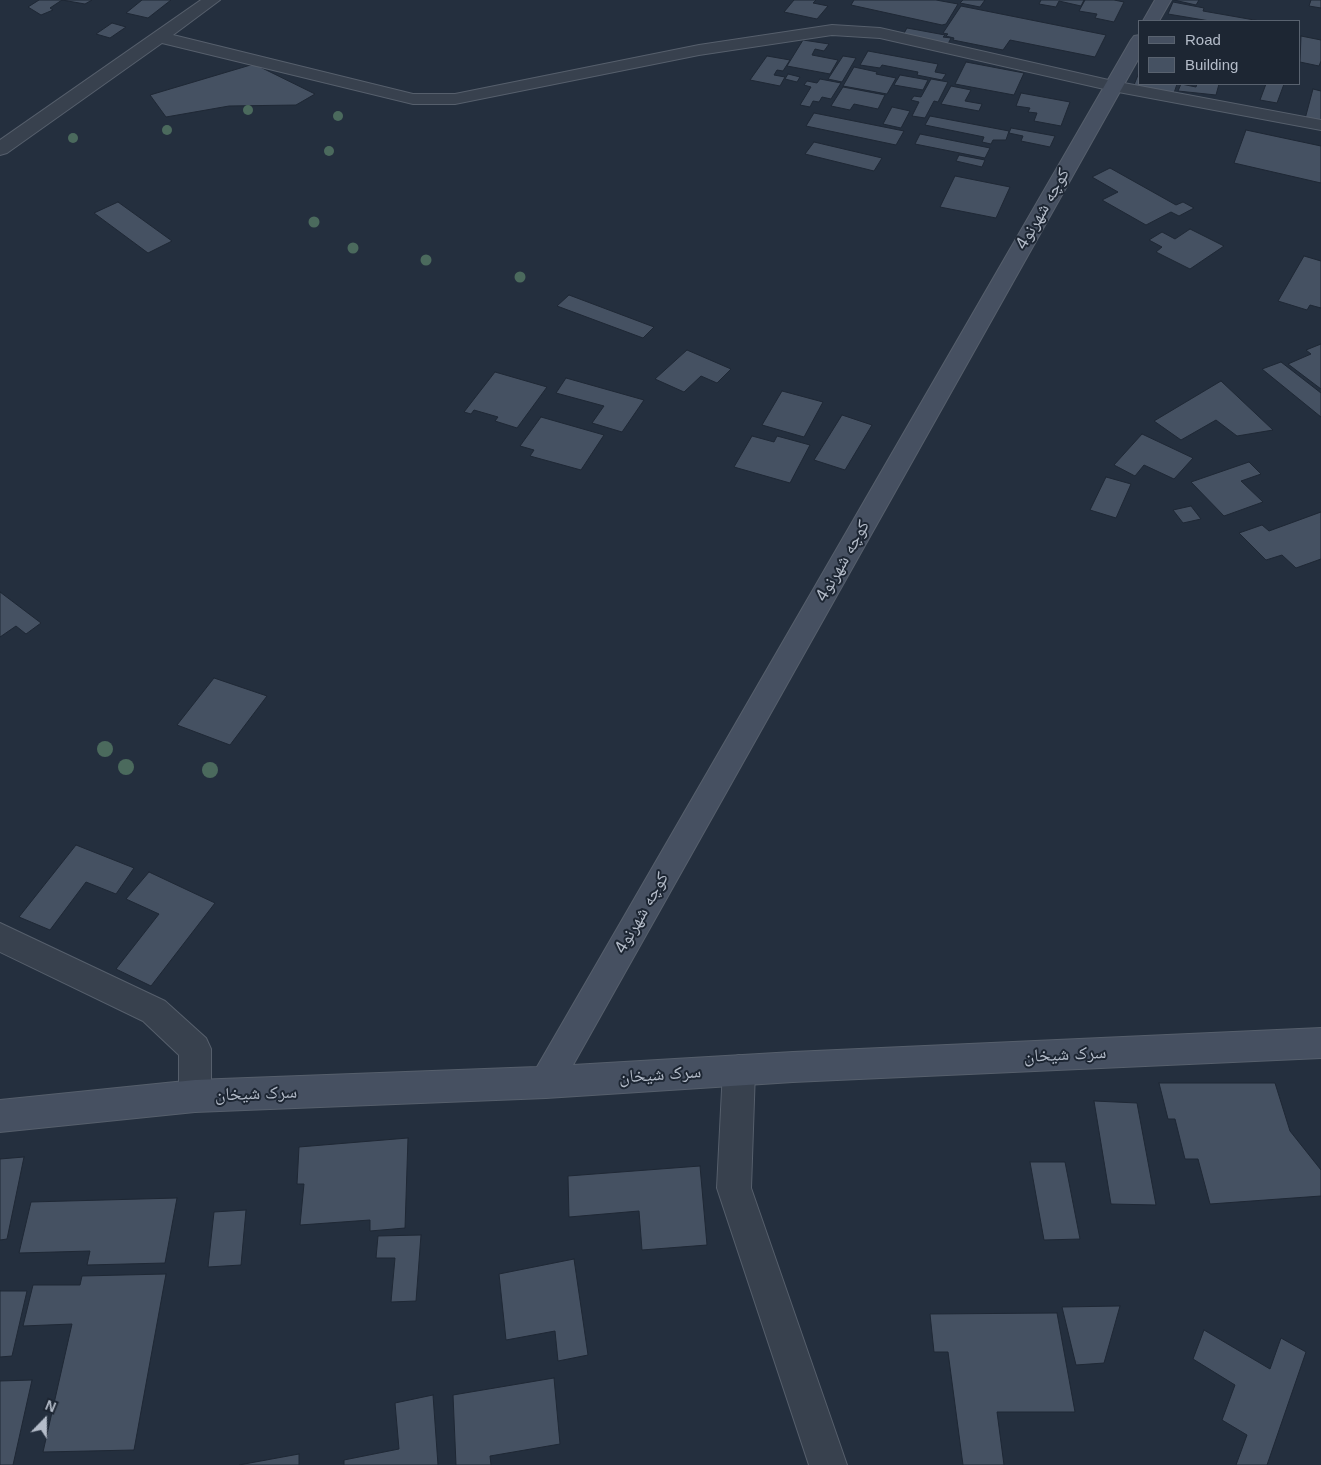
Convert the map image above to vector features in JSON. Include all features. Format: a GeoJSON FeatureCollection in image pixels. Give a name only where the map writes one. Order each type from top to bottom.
{"type":"FeatureCollection","features":[{"type":"Feature","properties":{"kind":"street"},"geometry":{"type":"LineString","coordinates":[[0,149],[212,0]]}},
{"type":"Feature","properties":{"kind":"street"},"geometry":{"type":"LineString","coordinates":[[1152,20],[1163,0]]}},
{"type":"Feature","properties":{"kind":"street"},"geometry":{"type":"LineString","coordinates":[[160,37],[413,100],[455,98],[699,50],[832,30],[880,33],[1113,86],[1321,125]]}},
{"type":"Feature","properties":{"kind":"street","name":"کوچه شهرنو4"},"geometry":{"type":"LineString","coordinates":[[546,1082],[1138,43]]}},
{"type":"Feature","properties":{"kind":"street"},"geometry":{"type":"LineString","coordinates":[[0,937],[154,1011],[195,1049],[195,1096]]}},
{"type":"Feature","properties":{"kind":"street","name":"سرک شیخان"},"geometry":{"type":"LineString","coordinates":[[0,1116],[195,1096],[546,1082],[739,1070],[1321,1043]]}},
{"type":"Feature","properties":{"kind":"street"},"geometry":{"type":"LineString","coordinates":[[739,1070],[734,1188],[828,1465]]}},
{"type":"Feature","properties":{"kind":"building"},"geometry":{"type":"Polygon","coordinates":[[[39,0],[62,0],[50,8],[53,10],[41,15],[28,7],[39,0]]]}},
{"type":"Feature","properties":{"kind":"building"},"geometry":{"type":"Polygon","coordinates":[[[62,0],[92,0],[85,4],[62,0]]]}},
{"type":"Feature","properties":{"kind":"building"},"geometry":{"type":"Polygon","coordinates":[[[142,0],[171,0],[148,18],[126,13],[142,0]]]}},
{"type":"Feature","properties":{"kind":"building"},"geometry":{"type":"Polygon","coordinates":[[[794,0],[816,0],[813,3],[828,6],[817,19],[784,12],[794,0]]]}},
{"type":"Feature","properties":{"kind":"building"},"geometry":{"type":"Polygon","coordinates":[[[854,0],[936,0],[958,4],[946,24],[942,25],[851,5],[854,0]]]}},
{"type":"Feature","properties":{"kind":"building"},"geometry":{"type":"Polygon","coordinates":[[[963,0],[985,0],[980,7],[960,3],[963,0]]]}},
{"type":"Feature","properties":{"kind":"building"},"geometry":{"type":"Polygon","coordinates":[[[1041,0],[1084,0],[1081,6],[1059,1],[1056,7],[1039,4],[1041,0]]]}},
{"type":"Feature","properties":{"kind":"building"},"geometry":{"type":"Polygon","coordinates":[[[1085,0],[1124,2],[1114,22],[1095,18],[1097,14],[1079,11],[1085,0]]]}},
{"type":"Feature","properties":{"kind":"building"},"geometry":{"type":"Polygon","coordinates":[[[1174,0],[1199,0],[1196,5],[1174,0]]]}},
{"type":"Feature","properties":{"kind":"building"},"geometry":{"type":"Polygon","coordinates":[[[1311,0],[1321,0],[1321,8],[1309,6],[1311,0]]]}},
{"type":"Feature","properties":{"kind":"building"},"geometry":{"type":"Polygon","coordinates":[[[1173,2],[1204,8],[1203,11],[1254,20],[1204,20],[1168,14],[1173,2]]]}},
{"type":"Feature","properties":{"kind":"building"},"geometry":{"type":"Polygon","coordinates":[[[961,6],[1106,35],[1095,57],[1010,40],[1003,50],[953,40],[954,38],[943,33],[961,6]]]}},
{"type":"Feature","properties":{"kind":"building"},"geometry":{"type":"Polygon","coordinates":[[[112,23],[126,27],[110,38],[96,34],[112,23]]]}},
{"type":"Feature","properties":{"kind":"building"},"geometry":{"type":"Polygon","coordinates":[[[907,28],[945,35],[943,37],[951,38],[948,44],[903,35],[907,28]]]}},
{"type":"Feature","properties":{"kind":"building"},"geometry":{"type":"Polygon","coordinates":[[[1301,36],[1321,40],[1321,61],[1319,66],[1301,62],[1301,36]]]}},
{"type":"Feature","properties":{"kind":"building"},"geometry":{"type":"Polygon","coordinates":[[[803,40],[829,44],[824,51],[815,49],[812,55],[838,60],[830,74],[787,66],[803,40]]]}},
{"type":"Feature","properties":{"kind":"building"},"geometry":{"type":"Polygon","coordinates":[[[868,51],[938,64],[935,72],[946,74],[942,80],[917,75],[918,72],[882,65],[880,68],[860,65],[868,51]]]}},
{"type":"Feature","properties":{"kind":"building"},"geometry":{"type":"Polygon","coordinates":[[[767,56],[790,60],[783,71],[777,70],[774,75],[785,77],[780,86],[750,80],[767,56]]]}},
{"type":"Feature","properties":{"kind":"building"},"geometry":{"type":"Polygon","coordinates":[[[843,56],[856,58],[842,82],[828,79],[843,56]]]}},
{"type":"Feature","properties":{"kind":"building"},"geometry":{"type":"Polygon","coordinates":[[[966,62],[1024,73],[1014,95],[955,84],[966,62]]]}},
{"type":"Feature","properties":{"kind":"building"},"geometry":{"type":"Polygon","coordinates":[[[254,64],[315,94],[296,105],[229,106],[166,117],[150,95],[254,64]]]}},
{"type":"Feature","properties":{"kind":"building"},"geometry":{"type":"Polygon","coordinates":[[[854,67],[896,78],[887,94],[843,86],[854,67]]]}},
{"type":"Feature","properties":{"kind":"building"},"geometry":{"type":"Polygon","coordinates":[[[788,74],[800,77],[797,82],[785,79],[788,74]]]}},
{"type":"Feature","properties":{"kind":"building"},"geometry":{"type":"Polygon","coordinates":[[[900,75],[928,80],[923,90],[894,85],[900,75]]]}},
{"type":"Feature","properties":{"kind":"building"},"geometry":{"type":"Polygon","coordinates":[[[1138,75],[1138,85],[1177,85],[1174,93],[1134,85],[1138,75]]]}},
{"type":"Feature","properties":{"kind":"building"},"geometry":{"type":"Polygon","coordinates":[[[820,79],[841,83],[831,99],[822,97],[819,102],[813,101],[810,107],[800,105],[811,87],[804,85],[807,81],[817,83],[820,79]]]}},
{"type":"Feature","properties":{"kind":"building"},"geometry":{"type":"Polygon","coordinates":[[[931,79],[948,82],[938,102],[934,101],[925,118],[912,116],[919,102],[911,100],[914,96],[921,97],[931,79]]]}},
{"type":"Feature","properties":{"kind":"building"},"geometry":{"type":"Polygon","coordinates":[[[1181,85],[1196,87],[1197,85],[1219,85],[1216,95],[1178,91],[1181,85]]]}},
{"type":"Feature","properties":{"kind":"building"},"geometry":{"type":"Polygon","coordinates":[[[1266,85],[1284,85],[1277,103],[1260,100],[1266,85]]]}},
{"type":"Feature","properties":{"kind":"building"},"geometry":{"type":"Polygon","coordinates":[[[951,86],[971,90],[965,101],[982,104],[979,111],[941,104],[951,86]]]}},
{"type":"Feature","properties":{"kind":"building"},"geometry":{"type":"Polygon","coordinates":[[[843,87],[885,95],[878,109],[854,104],[850,110],[831,106],[843,87]]]}},
{"type":"Feature","properties":{"kind":"building"},"geometry":{"type":"Polygon","coordinates":[[[1313,89],[1321,91],[1321,122],[1305,119],[1313,89]]]}},
{"type":"Feature","properties":{"kind":"building"},"geometry":{"type":"Polygon","coordinates":[[[1021,93],[1070,102],[1061,126],[1034,121],[1037,113],[1028,112],[1030,108],[1016,106],[1021,93]]]}},
{"type":"Feature","properties":{"kind":"building"},"geometry":{"type":"Polygon","coordinates":[[[892,107],[910,111],[901,128],[883,124],[892,107]]]}},
{"type":"Feature","properties":{"kind":"building"},"geometry":{"type":"Polygon","coordinates":[[[814,113],[904,131],[896,145],[806,126],[814,113]]]}},
{"type":"Feature","properties":{"kind":"building"},"geometry":{"type":"Polygon","coordinates":[[[930,116],[1009,131],[1006,140],[993,140],[991,144],[982,142],[984,137],[925,125],[930,116]]]}},
{"type":"Feature","properties":{"kind":"building"},"geometry":{"type":"Polygon","coordinates":[[[1011,128],[1055,136],[1050,147],[1021,141],[1023,136],[1009,133],[1011,128]]]}},
{"type":"Feature","properties":{"kind":"building"},"geometry":{"type":"Polygon","coordinates":[[[1246,130],[1321,146],[1321,183],[1234,163],[1246,130]]]}},
{"type":"Feature","properties":{"kind":"building"},"geometry":{"type":"Polygon","coordinates":[[[920,134],[990,148],[985,158],[915,144],[920,134]]]}},
{"type":"Feature","properties":{"kind":"building"},"geometry":{"type":"Polygon","coordinates":[[[814,142],[882,158],[874,171],[805,154],[814,142]]]}},
{"type":"Feature","properties":{"kind":"building"},"geometry":{"type":"Polygon","coordinates":[[[959,155],[985,160],[982,167],[956,161],[959,155]]]}},
{"type":"Feature","properties":{"kind":"building"},"geometry":{"type":"Polygon","coordinates":[[[1110,168],[1176,205],[1183,202],[1194,208],[1179,216],[1171,212],[1146,225],[1102,200],[1118,192],[1092,177],[1110,168]]]}},
{"type":"Feature","properties":{"kind":"building"},"geometry":{"type":"Polygon","coordinates":[[[955,176],[1010,187],[996,218],[940,207],[955,176]]]}},
{"type":"Feature","properties":{"kind":"building"},"geometry":{"type":"Polygon","coordinates":[[[118,202],[172,241],[148,253],[94,213],[118,202]]]}},
{"type":"Feature","properties":{"kind":"building"},"geometry":{"type":"Polygon","coordinates":[[[1190,229],[1224,246],[1190,269],[1156,252],[1162,247],[1149,240],[1162,232],[1175,239],[1190,229]]]}},
{"type":"Feature","properties":{"kind":"building"},"geometry":{"type":"Polygon","coordinates":[[[1304,256],[1321,261],[1321,308],[1310,305],[1307,310],[1278,301],[1304,256]]]}},
{"type":"Feature","properties":{"kind":"building"},"geometry":{"type":"Polygon","coordinates":[[[569,295],[654,327],[643,338],[557,306],[569,295]]]}},
{"type":"Feature","properties":{"kind":"building"},"geometry":{"type":"Polygon","coordinates":[[[1321,344],[1321,389],[1288,364],[1311,354],[1306,350],[1321,344]]]}},
{"type":"Feature","properties":{"kind":"building"},"geometry":{"type":"Polygon","coordinates":[[[687,350],[731,369],[717,383],[701,376],[684,392],[655,379],[687,350]]]}},
{"type":"Feature","properties":{"kind":"building"},"geometry":{"type":"Polygon","coordinates":[[[1281,362],[1321,393],[1321,417],[1262,369],[1281,362]]]}},
{"type":"Feature","properties":{"kind":"building"},"geometry":{"type":"Polygon","coordinates":[[[495,372],[547,387],[517,428],[495,421],[498,417],[474,410],[471,414],[464,412],[495,372]]]}},
{"type":"Feature","properties":{"kind":"building"},"geometry":{"type":"Polygon","coordinates":[[[566,378],[644,400],[622,432],[592,423],[604,406],[556,393],[566,378]]]}},
{"type":"Feature","properties":{"kind":"building"},"geometry":{"type":"Polygon","coordinates":[[[1221,381],[1273,430],[1237,436],[1216,420],[1181,440],[1154,421],[1221,381]]]}},
{"type":"Feature","properties":{"kind":"building"},"geometry":{"type":"Polygon","coordinates":[[[782,391],[823,402],[804,437],[762,425],[782,391]]]}},
{"type":"Feature","properties":{"kind":"building"},"geometry":{"type":"Polygon","coordinates":[[[842,415],[872,425],[845,470],[814,460],[842,415]]]}},
{"type":"Feature","properties":{"kind":"building"},"geometry":{"type":"Polygon","coordinates":[[[541,417],[604,435],[581,470],[530,456],[534,450],[520,446],[541,417]]]}},
{"type":"Feature","properties":{"kind":"building"},"geometry":{"type":"Polygon","coordinates":[[[1142,434],[1193,458],[1174,479],[1144,465],[1135,476],[1114,465],[1142,434]]]}},
{"type":"Feature","properties":{"kind":"building"},"geometry":{"type":"Polygon","coordinates":[[[752,436],[774,442],[777,436],[810,445],[790,483],[734,467],[752,436]]]}},
{"type":"Feature","properties":{"kind":"building"},"geometry":{"type":"Polygon","coordinates":[[[1249,462],[1261,474],[1241,481],[1263,502],[1224,516],[1191,482],[1249,462]]]}},
{"type":"Feature","properties":{"kind":"building"},"geometry":{"type":"Polygon","coordinates":[[[1106,477],[1131,484],[1116,518],[1090,510],[1106,477]]]}},
{"type":"Feature","properties":{"kind":"building"},"geometry":{"type":"Polygon","coordinates":[[[1191,506],[1201,519],[1183,523],[1173,510],[1191,506]]]}},
{"type":"Feature","properties":{"kind":"building"},"geometry":{"type":"Polygon","coordinates":[[[1321,512],[1321,559],[1296,568],[1282,555],[1266,560],[1239,533],[1262,525],[1269,531],[1321,512]]]}},
{"type":"Feature","properties":{"kind":"building"},"geometry":{"type":"Polygon","coordinates":[[[0,592],[41,623],[26,634],[16,626],[0,637],[0,592]]]}},
{"type":"Feature","properties":{"kind":"building"},"geometry":{"type":"Polygon","coordinates":[[[214,678],[267,696],[230,745],[177,725],[214,678]]]}},
{"type":"Feature","properties":{"kind":"building"},"geometry":{"type":"Polygon","coordinates":[[[76,845],[134,868],[116,894],[86,882],[50,930],[19,917],[76,845]]]}},
{"type":"Feature","properties":{"kind":"building"},"geometry":{"type":"Polygon","coordinates":[[[149,872],[215,903],[151,986],[116,969],[159,914],[126,899],[149,872]]]}},
{"type":"Feature","properties":{"kind":"building"},"geometry":{"type":"Polygon","coordinates":[[[1159,1083],[1275,1083],[1290,1131],[1321,1170],[1321,1196],[1210,1204],[1198,1159],[1185,1159],[1175,1119],[1168,1119],[1159,1083]]]}},
{"type":"Feature","properties":{"kind":"building"},"geometry":{"type":"Polygon","coordinates":[[[1094,1101],[1137,1103],[1156,1205],[1111,1204],[1094,1101]]]}},
{"type":"Feature","properties":{"kind":"building"},"geometry":{"type":"Polygon","coordinates":[[[408,1138],[405,1228],[370,1231],[370,1220],[300,1225],[304,1184],[297,1184],[299,1147],[408,1138]]]}},
{"type":"Feature","properties":{"kind":"building"},"geometry":{"type":"Polygon","coordinates":[[[24,1157],[7,1239],[0,1240],[0,1159],[24,1157]]]}},
{"type":"Feature","properties":{"kind":"building"},"geometry":{"type":"Polygon","coordinates":[[[1030,1162],[1065,1162],[1080,1239],[1044,1240],[1030,1162]]]}},
{"type":"Feature","properties":{"kind":"building"},"geometry":{"type":"Polygon","coordinates":[[[700,1166],[707,1245],[642,1250],[639,1211],[569,1217],[568,1176],[700,1166]]]}},
{"type":"Feature","properties":{"kind":"building"},"geometry":{"type":"Polygon","coordinates":[[[177,1198],[165,1263],[87,1265],[90,1251],[19,1253],[31,1202],[177,1198]]]}},
{"type":"Feature","properties":{"kind":"building"},"geometry":{"type":"Polygon","coordinates":[[[246,1210],[241,1265],[208,1267],[214,1212],[246,1210]]]}},
{"type":"Feature","properties":{"kind":"building"},"geometry":{"type":"Polygon","coordinates":[[[421,1235],[416,1301],[391,1302],[395,1258],[376,1258],[378,1236],[421,1235]]]}},
{"type":"Feature","properties":{"kind":"building"},"geometry":{"type":"Polygon","coordinates":[[[574,1259],[588,1355],[558,1361],[555,1331],[506,1340],[499,1274],[574,1259]]]}},
{"type":"Feature","properties":{"kind":"building"},"geometry":{"type":"Polygon","coordinates":[[[166,1274],[134,1450],[43,1452],[72,1324],[23,1326],[33,1285],[80,1285],[82,1276],[166,1274]]]}},
{"type":"Feature","properties":{"kind":"building"},"geometry":{"type":"Polygon","coordinates":[[[0,1291],[27,1291],[12,1356],[0,1357],[0,1291]]]}},
{"type":"Feature","properties":{"kind":"building"},"geometry":{"type":"Polygon","coordinates":[[[1120,1306],[1104,1363],[1076,1365],[1062,1307],[1120,1306]]]}},
{"type":"Feature","properties":{"kind":"building"},"geometry":{"type":"Polygon","coordinates":[[[1057,1313],[1075,1412],[997,1412],[1004,1465],[963,1465],[948,1352],[934,1352],[930,1314],[1057,1313]]]}},
{"type":"Feature","properties":{"kind":"building"},"geometry":{"type":"Polygon","coordinates":[[[1204,1330],[1270,1369],[1281,1338],[1306,1352],[1267,1465],[1236,1465],[1247,1435],[1222,1420],[1235,1385],[1193,1359],[1204,1330]]]}},
{"type":"Feature","properties":{"kind":"building"},"geometry":{"type":"Polygon","coordinates":[[[554,1378],[560,1444],[490,1456],[491,1465],[456,1465],[453,1395],[554,1378]]]}},
{"type":"Feature","properties":{"kind":"building"},"geometry":{"type":"Polygon","coordinates":[[[32,1380],[13,1465],[0,1465],[0,1381],[32,1380]]]}},
{"type":"Feature","properties":{"kind":"building"},"geometry":{"type":"Polygon","coordinates":[[[433,1395],[438,1465],[344,1465],[344,1460],[399,1449],[395,1403],[433,1395]]]}},
{"type":"Feature","properties":{"kind":"building"},"geometry":{"type":"Polygon","coordinates":[[[299,1454],[299,1465],[239,1465],[299,1454]]]}}]}
